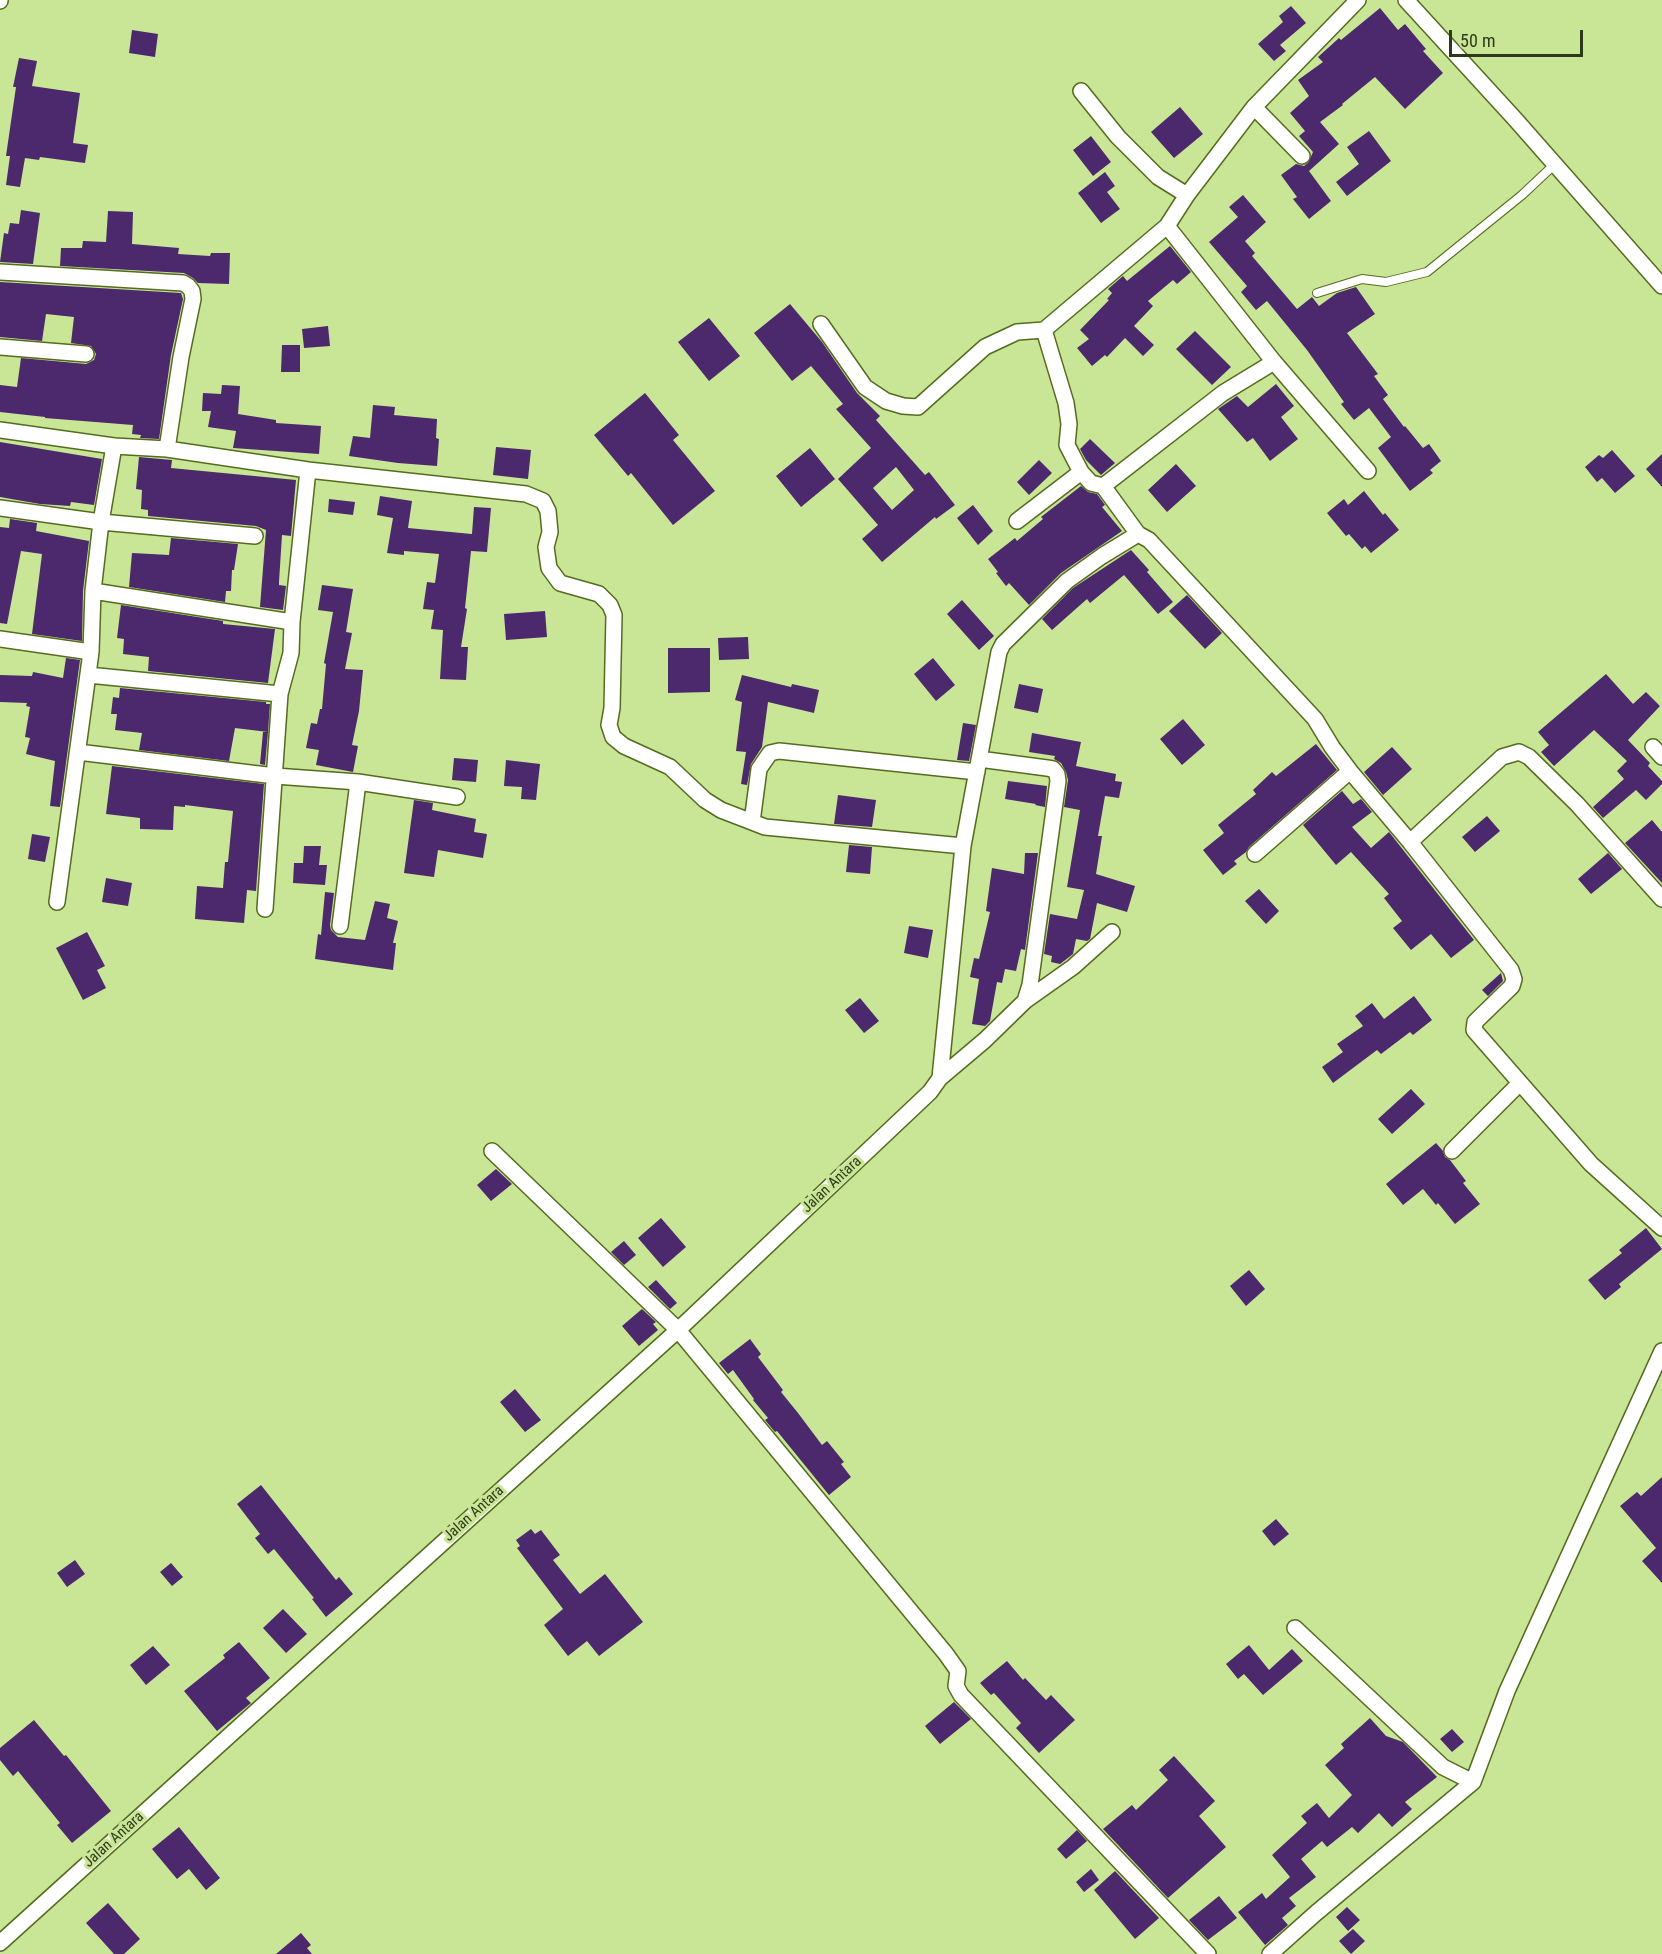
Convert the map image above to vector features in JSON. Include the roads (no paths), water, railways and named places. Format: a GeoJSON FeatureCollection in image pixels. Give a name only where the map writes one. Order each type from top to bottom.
{"type":"FeatureCollection","features":[{"type":"Feature","properties":{"kind":"street"},"geometry":{"type":"LineString","coordinates":[[821,324],[865,387],[886,401],[918,407],[985,347],[1017,332],[1044,330],[1167,226],[1187,195],[1254,107],[1358,0]]}},
{"type":"Feature","properties":{"kind":"street"},"geometry":{"type":"LineString","coordinates":[[1406,0],[1662,286]]}},
{"type":"Feature","properties":{"kind":"street"},"geometry":{"type":"LineString","coordinates":[[1081,91],[1118,137],[1158,177],[1187,195]]}},
{"type":"Feature","properties":{"kind":"street"},"geometry":{"type":"LineString","coordinates":[[1254,107],[1302,156]]}},
{"type":"Feature","properties":{"kind":"street"},"geometry":{"type":"LineString","coordinates":[[1167,226],[1274,362],[1368,471]]}},
{"type":"Feature","properties":{"kind":"street"},"geometry":{"type":"LineString","coordinates":[[0,272],[188,286],[192,291],[193,299],[181,357],[167,449]]}},
{"type":"Feature","properties":{"kind":"street"},"geometry":{"type":"LineString","coordinates":[[1044,330],[1066,403],[1069,424],[1067,445],[1082,472],[1091,483],[1103,486],[1138,534],[1149,540],[1315,719],[1350,771],[1410,842],[1511,970],[1514,979],[1512,986],[1475,1022],[1474,1030],[1591,1164],[1662,1228]]}},
{"type":"Feature","properties":{"kind":"street"},"geometry":{"type":"LineString","coordinates":[[0,347],[86,354]]}},
{"type":"Feature","properties":{"kind":"street"},"geometry":{"type":"LineString","coordinates":[[1103,486],[1223,393],[1274,362]]}},
{"type":"Feature","properties":{"kind":"street"},"geometry":{"type":"LineString","coordinates":[[0,430],[114,446],[167,449],[309,470],[526,494],[543,501],[548,511],[550,532],[546,547],[549,568],[560,583],[599,594],[610,605],[614,615],[612,708],[609,725],[614,737],[624,746],[670,766],[705,800],[721,810],[765,827],[963,846]]}},
{"type":"Feature","properties":{"kind":"street"},"geometry":{"type":"LineString","coordinates":[[57,902],[91,652],[93,591],[101,522],[114,446]]}},
{"type":"Feature","properties":{"kind":"street"},"geometry":{"type":"LineString","coordinates":[[265,909],[280,694],[291,653],[292,622],[309,470]]}},
{"type":"Feature","properties":{"kind":"street"},"geometry":{"type":"LineString","coordinates":[[1017,521],[1082,472]]}},
{"type":"Feature","properties":{"kind":"street"},"geometry":{"type":"LineString","coordinates":[[0,508],[101,522],[255,536]]}},
{"type":"Feature","properties":{"kind":"street"},"geometry":{"type":"LineString","coordinates":[[940,1077],[963,846],[999,652],[1003,644],[1067,581],[1138,534]]}},
{"type":"Feature","properties":{"kind":"street"},"geometry":{"type":"LineString","coordinates":[[93,591],[292,622]]}},
{"type":"Feature","properties":{"kind":"street"},"geometry":{"type":"LineString","coordinates":[[0,639],[91,652]]}},
{"type":"Feature","properties":{"kind":"street"},"geometry":{"type":"LineString","coordinates":[[88,675],[280,694]]}},
{"type":"Feature","properties":{"kind":"street"},"geometry":{"type":"LineString","coordinates":[[752,822],[759,770],[770,753],[779,751],[1053,769],[1058,781],[1030,985],[1025,1001]]}},
{"type":"Feature","properties":{"kind":"street"},"geometry":{"type":"LineString","coordinates":[[78,752],[275,776],[358,782],[457,797]]}},
{"type":"Feature","properties":{"kind":"street"},"geometry":{"type":"LineString","coordinates":[[1410,842],[1502,757],[1519,752],[1536,764],[1577,804],[1662,899]]}},
{"type":"Feature","properties":{"kind":"street"},"geometry":{"type":"LineString","coordinates":[[1255,854],[1350,771]]}},
{"type":"Feature","properties":{"kind":"street"},"geometry":{"type":"LineString","coordinates":[[340,926],[358,782]]}},
{"type":"Feature","properties":{"kind":"street","name":"Jalan Antara"},"geometry":{"type":"LineString","coordinates":[[0,1943],[678,1330],[930,1092],[940,1077],[985,1040],[1025,1001],[1073,967],[1112,932]]}},
{"type":"Feature","properties":{"kind":"street"},"geometry":{"type":"LineString","coordinates":[[1452,1151],[1520,1083]]}},
{"type":"Feature","properties":{"kind":"street"},"geometry":{"type":"LineString","coordinates":[[492,1151],[678,1330],[946,1654],[958,1671],[956,1686],[962,1695],[1208,1954]]}},
{"type":"Feature","properties":{"kind":"street"},"geometry":{"type":"LineString","coordinates":[[1270,1954],[1473,1782],[1507,1691],[1662,1351]]}},
{"type":"Feature","properties":{"kind":"street"},"geometry":{"type":"LineString","coordinates":[[1295,1628],[1443,1767],[1473,1782]]}},
{"type":"Feature","properties":{"kind":"lane"},"geometry":{"type":"LineString","coordinates":[[1317,293],[1362,279],[1386,282],[1427,272],[1522,195],[1555,164]]}}]}
